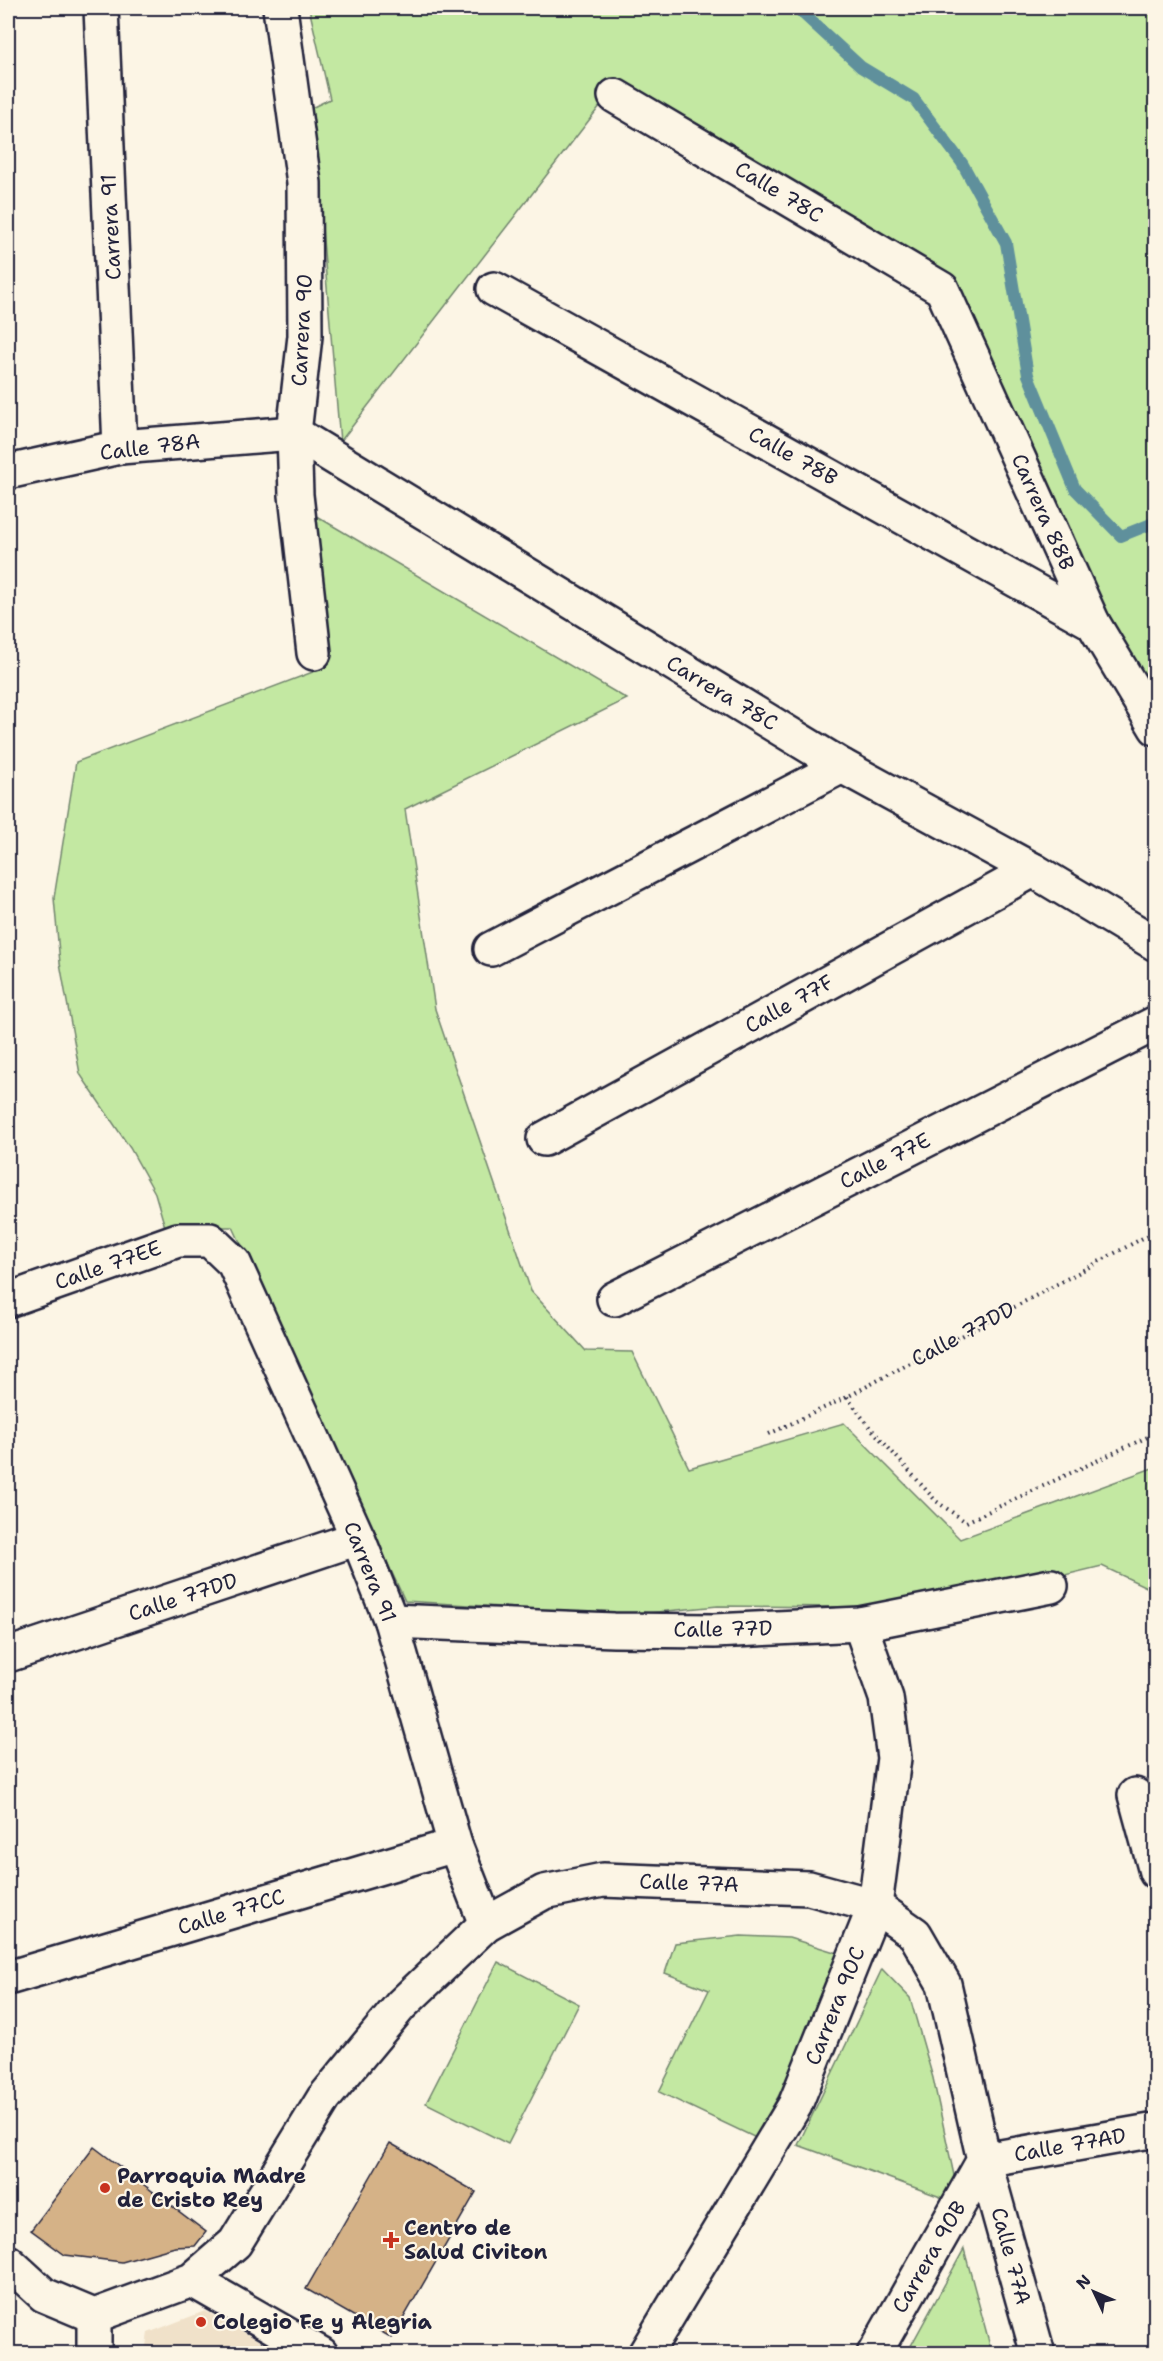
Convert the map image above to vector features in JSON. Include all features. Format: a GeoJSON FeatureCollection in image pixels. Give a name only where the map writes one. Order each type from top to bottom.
{"type":"FeatureCollection","features":[{"type":"Feature","properties":{"kind":"street","name":"Carrera 91"},"geometry":{"type":"LineString","coordinates":[[101,8],[120,447]]}},
{"type":"Feature","properties":{"kind":"street","name":"Carrera 90"},"geometry":{"type":"LineString","coordinates":[[280,8],[304,183],[305,336],[294,433],[296,495],[314,653]]}},
{"type":"Feature","properties":{"kind":"street","name":"Calle 78C"},"geometry":{"type":"LineString","coordinates":[[615,96],[942,289]]}},
{"type":"Feature","properties":{"kind":"street","name":"Calle 78B"},"geometry":{"type":"LineString","coordinates":[[494,289],[1093,623]]}},
{"type":"Feature","properties":{"kind":"street","name":"Carrera 88B"},"geometry":{"type":"LineString","coordinates":[[942,289],[1093,623],[1155,728]]}},
{"type":"Feature","properties":{"kind":"street","name":"Calle 78A"},"geometry":{"type":"LineString","coordinates":[[8,472],[120,447],[294,433]]}},
{"type":"Feature","properties":{"kind":"street","name":"Carrera 78C"},"geometry":{"type":"LineString","coordinates":[[294,433],[842,766],[1033,870],[1155,944]]}},
{"type":"Feature","properties":{"kind":"street"},"geometry":{"type":"LineString","coordinates":[[491,950],[842,766]]}},
{"type":"Feature","properties":{"kind":"street","name":"Calle 77F"},"geometry":{"type":"LineString","coordinates":[[544,1139],[1033,870]]}},
{"type":"Feature","properties":{"kind":"street","name":"Calle 77E"},"geometry":{"type":"LineString","coordinates":[[614,1299],[1155,1023]]}},
{"type":"Feature","properties":{"kind":"street","name":"Calle 77EE"},"geometry":{"type":"LineString","coordinates":[[8,1300],[178,1240],[210,1240]]}},
{"type":"Feature","properties":{"kind":"street","name":"Carrera 91"},"geometry":{"type":"LineString","coordinates":[[210,1240],[234,1263],[358,1538],[392,1621],[455,1845],[486,1924]]}},
{"type":"Feature","properties":{"kind":"street","name":"Calle 77DD"},"geometry":{"type":"LineString","coordinates":[[8,1655],[358,1538]]}},
{"type":"Feature","properties":{"kind":"street","name":"Calle 77D"},"geometry":{"type":"LineString","coordinates":[[392,1621],[614,1630],[714,1631],[860,1624],[1051,1586]]}},
{"type":"Feature","properties":{"kind":"street","name":"Carrera 90C"},"geometry":{"type":"LineString","coordinates":[[645,2354],[795,2105],[875,1906],[894,1758],[886,1698],[860,1624]]}},
{"type":"Feature","properties":{"kind":"street"},"geometry":{"type":"LineString","coordinates":[[1135,1794],[1155,1872]]}},
{"type":"Feature","properties":{"kind":"street","name":"Calle 77CC"},"geometry":{"type":"LineString","coordinates":[[8,1978],[455,1845]]}},
{"type":"Feature","properties":{"kind":"street","name":"Calle 77A"},"geometry":{"type":"LineString","coordinates":[[94,2316],[192,2280],[235,2243],[331,2090],[401,2005],[486,1924],[544,1892],[603,1880],[809,1888],[875,1906],[915,1934],[944,1984],[984,2160],[1038,2354]]}},
{"type":"Feature","properties":{"kind":"street","name":"Calle 77AD"},"geometry":{"type":"LineString","coordinates":[[984,2160],[1155,2130]]}},
{"type":"Feature","properties":{"kind":"street","name":"Carrera 90B"},"geometry":{"type":"LineString","coordinates":[[874,2354],[984,2160]]}},
{"type":"Feature","properties":{"kind":"street"},"geometry":{"type":"LineString","coordinates":[[8,2262],[44,2295],[94,2316],[94,2354]]}},
{"type":"Feature","properties":{"kind":"street"},"geometry":{"type":"LineString","coordinates":[[192,2280],[321,2354]]}},
{"type":"Feature","properties":{"kind":"path","name":"Calle 77DD"},"geometry":{"type":"LineString","coordinates":[[769,1434],[847,1397],[1155,1231]]}},
{"type":"Feature","properties":{"kind":"path"},"geometry":{"type":"LineString","coordinates":[[847,1397],[867,1424],[936,1501],[966,1522],[1155,1433]]}},
{"type":"Feature","properties":{"kind":"shaded area","name":"Colegio Fe y Alegria"},"geometry":{"type":"Polygon","coordinates":[[[205,2311],[281,2353],[145,2353],[148,2333],[205,2311]]]}},
{"type":"Feature","properties":{"kind":"green space"},"geometry":{"type":"Polygon","coordinates":[[[309,8],[1155,8],[1155,728],[942,289],[600,106],[340,442],[320,204],[305,111],[330,99],[309,8]]]}},
{"type":"Feature","properties":{"kind":"green space"},"geometry":{"type":"Polygon","coordinates":[[[306,510],[627,699],[405,809],[435,1009],[531,1291],[586,1351],[632,1352],[689,1468],[844,1423],[960,1539],[1155,1467],[1155,1591],[1102,1566],[957,1601],[854,1607],[718,1606],[626,1615],[405,1601],[233,1227],[165,1227],[155,1193],[130,1148],[80,1074],[60,963],[54,898],[76,762],[326,667],[306,510]]]}},
{"type":"Feature","properties":{"kind":"green space"},"geometry":{"type":"Polygon","coordinates":[[[741,1936],[789,1938],[841,1954],[806,2044],[756,2138],[659,2092],[709,1990],[665,1973],[675,1943],[741,1936]]]}},
{"type":"Feature","properties":{"kind":"green space"},"geometry":{"type":"Polygon","coordinates":[[[498,1962],[579,2004],[508,2144],[426,2103],[498,1962]]]}},
{"type":"Feature","properties":{"kind":"green space"},"geometry":{"type":"Polygon","coordinates":[[[882,1969],[910,1998],[933,2078],[955,2180],[946,2199],[798,2145],[882,1969]]]}},
{"type":"Feature","properties":{"kind":"green space"},"geometry":{"type":"Polygon","coordinates":[[[964,2249],[992,2353],[907,2353],[964,2249]]]}},
{"type":"Feature","properties":{"kind":"building","name":"Centro de Salud Civiton"},"geometry":{"type":"Polygon","coordinates":[[[390,2143],[476,2192],[392,2338],[306,2289],[390,2143]]]}},
{"type":"Feature","properties":{"kind":"building","name":"Parroquia Madre de Cristo Rey"},"geometry":{"type":"Polygon","coordinates":[[[94,2147],[206,2232],[195,2246],[175,2247],[122,2262],[65,2255],[31,2230],[94,2147]]]}},
{"type":"Feature","properties":{"kind":"waterway"},"geometry":{"type":"LineString","coordinates":[[797,8],[861,67],[914,99],[962,163],[1006,243],[1028,375],[1075,489],[1121,536],[1156,522]]}},
{"type":"Feature","properties":{"kind":"place","name":"Parroquia Madre de Cristo Rey"},"geometry":{"type":"Point","coordinates":[105,2188]}},
{"type":"Feature","properties":{"kind":"place","name":"Centro de Salud Civiton"},"geometry":{"type":"Point","coordinates":[391,2240]}},
{"type":"Feature","properties":{"kind":"place","name":"Colegio Fe y Alegria"},"geometry":{"type":"Point","coordinates":[201,2322]}}]}
